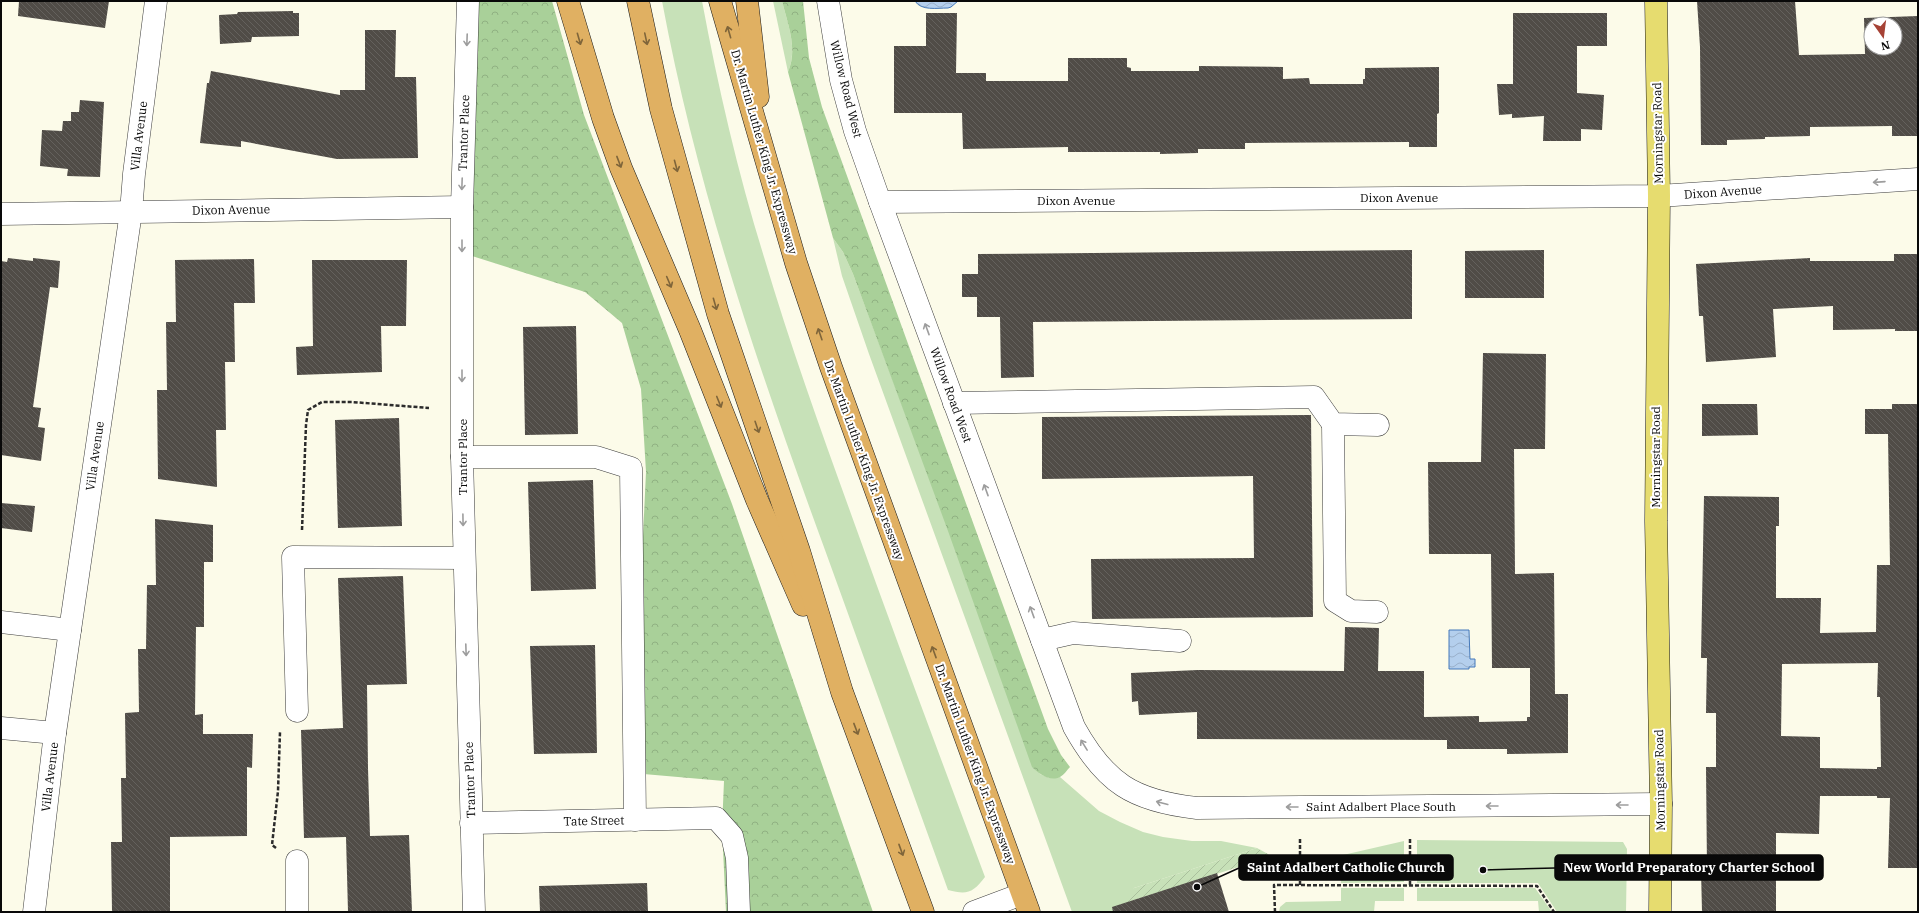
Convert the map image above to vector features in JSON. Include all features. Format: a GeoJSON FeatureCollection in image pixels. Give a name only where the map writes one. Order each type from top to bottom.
{"type":"FeatureCollection","features":[{"type":"Feature","properties":{"kind":"highway"},"geometry":{"type":"LineString","coordinates":[[568,1],[603,118],[621,168],[690,330],[757,500],[842,692]]}},
{"type":"Feature","properties":{"kind":"highway"},"geometry":{"type":"LineString","coordinates":[[638,1],[661,109],[718,314],[799,551],[842,692],[923,912]]}},
{"type":"Feature","properties":{"kind":"highway","name":"Dr. Martin Luther King Jr. Expressway"},"geometry":{"type":"LineString","coordinates":[[720,1],[796,263],[846,411],[1026,903]]}},
{"type":"Feature","properties":{"kind":"highway"},"geometry":{"type":"LineString","coordinates":[[747,1],[766,163]]}},
{"type":"Feature","properties":{"kind":"main road","name":"Morningstar Road"},"geometry":{"type":"LineString","coordinates":[[1656,1],[1659,196],[1656,521],[1661,804],[1660,912]]}},
{"type":"Feature","properties":{"kind":"street","name":"Villa Avenue"},"geometry":{"type":"LineString","coordinates":[[34,912],[55,733],[131,212],[134,174],[156,1]]}},
{"type":"Feature","properties":{"kind":"street","name":"Trantor Place"},"geometry":{"type":"LineString","coordinates":[[468,1],[462,207],[462,457],[474,912]]}},
{"type":"Feature","properties":{"kind":"street","name":"Willow Road West"},"geometry":{"type":"LineString","coordinates":[[828,1],[841,80],[855,131],[880,202],[1074,727],[1086,748],[1109,776]]}},
{"type":"Feature","properties":{"kind":"street","name":"Dixon Avenue"},"geometry":{"type":"LineString","coordinates":[[880,202],[1659,196],[1918,180]]}},
{"type":"Feature","properties":{"kind":"street","name":"Dixon Avenue"},"geometry":{"type":"LineString","coordinates":[[1,214],[462,207]]}},
{"type":"Feature","properties":{"kind":"street"},"geometry":{"type":"LineString","coordinates":[[954,403],[1314,397],[1333,424],[1336,601],[1351,611],[1378,612]]}},
{"type":"Feature","properties":{"kind":"street"},"geometry":{"type":"LineString","coordinates":[[1333,424],[1378,424]]}},
{"type":"Feature","properties":{"kind":"street"},"geometry":{"type":"LineString","coordinates":[[462,457],[596,457],[631,468],[635,820]]}},
{"type":"Feature","properties":{"kind":"street"},"geometry":{"type":"LineString","coordinates":[[297,711],[293,557],[464,558]]}},
{"type":"Feature","properties":{"kind":"street"},"geometry":{"type":"LineString","coordinates":[[1,622],[70,630]]}},
{"type":"Feature","properties":{"kind":"street"},"geometry":{"type":"LineString","coordinates":[[1042,640],[1073,633],[1180,641]]}},
{"type":"Feature","properties":{"kind":"street"},"geometry":{"type":"LineString","coordinates":[[1,728],[55,733]]}},
{"type":"Feature","properties":{"kind":"street","name":"Saint Adalbert Place South"},"geometry":{"type":"LineString","coordinates":[[1109,776],[1128,790],[1148,799],[1170,805],[1197,808],[1661,804]]}},
{"type":"Feature","properties":{"kind":"street","name":"Tate Street"},"geometry":{"type":"LineString","coordinates":[[472,823],[716,818],[732,836],[737,858],[739,912]]}},
{"type":"Feature","properties":{"kind":"street"},"geometry":{"type":"LineString","coordinates":[[297,861],[297,912]]}},
{"type":"Feature","properties":{"kind":"street"},"geometry":{"type":"LineString","coordinates":[[974,912],[1026,903]]}},
{"type":"Feature","properties":{"kind":"path"},"geometry":{"type":"LineString","coordinates":[[301,557],[306,425],[308,410],[322,402],[352,402],[429,408]]}},
{"type":"Feature","properties":{"kind":"path"},"geometry":{"type":"LineString","coordinates":[[297,711],[280,724],[278,791],[272,846],[297,861]]}},
{"type":"Feature","properties":{"kind":"path"},"geometry":{"type":"LineString","coordinates":[[1410,838],[1410,885]]}},
{"type":"Feature","properties":{"kind":"path"},"geometry":{"type":"LineString","coordinates":[[1300,839],[1300,885]]}},
{"type":"Feature","properties":{"kind":"path"},"geometry":{"type":"LineString","coordinates":[[1275,912],[1274,885],[1537,886],[1554,912]]}},
{"type":"Feature","properties":{"kind":"green space"},"geometry":{"type":"Polygon","coordinates":[[[478,1],[552,1],[584,115],[732,504],[873,912],[726,912],[722,828],[724,781],[632,773],[646,472],[641,389],[622,323],[585,292],[472,256],[478,1]]]}},
{"type":"Feature","properties":{"kind":"green space"},"geometry":{"type":"Polygon","coordinates":[[[662,1],[702,1],[737,162],[774,291],[819,425],[919,701],[985,877],[977,886],[969,891],[960,892],[948,890],[800,482],[754,347],[712,210],[676,71],[662,1]]]}},
{"type":"Feature","properties":{"kind":"green space"},"geometry":{"type":"Polygon","coordinates":[[[773,1],[782,1],[791,37],[792,55],[788,72],[773,1]]]}},
{"type":"Feature","properties":{"kind":"green space"},"geometry":{"type":"Polygon","coordinates":[[[782,1],[803,1],[809,58],[822,107],[1048,729],[1061,755],[1070,767],[1060,777],[1052,779],[1049,778],[1041,775],[1032,767],[948,531],[853,274],[843,252],[833,238],[788,72],[791,63],[792,46],[782,1]]]}},
{"type":"Feature","properties":{"kind":"green space"},"geometry":{"type":"Polygon","coordinates":[[[833,238],[843,252],[853,274],[1040,774],[1049,778],[1060,777],[1099,811],[1143,832],[1163,837],[1192,841],[1221,841],[1257,848],[1134,888],[1128,906],[1135,912],[1072,912],[869,354],[842,276],[833,238]]]}},
{"type":"Feature","properties":{"kind":"green space"},"geometry":{"type":"Polygon","coordinates":[[[1417,840],[1623,842],[1627,849],[1626,912],[1557,912],[1538,883],[1417,883],[1417,840]]]}},
{"type":"Feature","properties":{"kind":"green space"},"geometry":{"type":"Polygon","coordinates":[[[1404,841],[1404,882],[1341,883],[1340,858],[1343,855],[1404,841]]]}},
{"type":"Feature","properties":{"kind":"green space"},"geometry":{"type":"Polygon","coordinates":[[[1257,848],[1269,856],[1267,858],[1128,902],[1129,893],[1134,888],[1257,848]]]}},
{"type":"Feature","properties":{"kind":"green space"},"geometry":{"type":"Polygon","coordinates":[[[1341,888],[1404,888],[1404,901],[1375,901],[1374,912],[1279,912],[1280,907],[1286,902],[1341,901],[1341,888]]]}},
{"type":"Feature","properties":{"kind":"green space"},"geometry":{"type":"Polygon","coordinates":[[[1417,888],[1535,888],[1552,912],[1539,912],[1538,901],[1417,901],[1417,888]]]}},
{"type":"Feature","properties":{"kind":"water"},"geometry":{"type":"Polygon","coordinates":[[[915,1],[958,1],[948,8],[925,8],[915,1]]]}},
{"type":"Feature","properties":{"kind":"water"},"geometry":{"type":"Polygon","coordinates":[[[1449,630],[1469,630],[1470,659],[1475,659],[1475,667],[1469,667],[1469,669],[1449,669],[1449,630]]]}},
{"type":"Feature","properties":{"kind":"building"},"geometry":{"type":"Polygon","coordinates":[[[19,1],[109,1],[105,28],[18,16],[19,1]]]}},
{"type":"Feature","properties":{"kind":"building"},"geometry":{"type":"Polygon","coordinates":[[[1697,1],[1795,1],[1799,55],[1863,54],[1863,56],[1903,56],[1903,17],[1918,16],[1918,136],[1892,136],[1892,126],[1810,127],[1810,136],[1727,140],[1727,145],[1701,145],[1700,47],[1697,1]]]}},
{"type":"Feature","properties":{"kind":"building"},"geometry":{"type":"Polygon","coordinates":[[[293,11],[293,13],[299,13],[299,36],[252,37],[251,42],[220,44],[219,15],[237,14],[238,12],[293,11]]]}},
{"type":"Feature","properties":{"kind":"building"},"geometry":{"type":"Polygon","coordinates":[[[926,13],[957,13],[956,73],[986,73],[986,81],[1068,81],[1068,58],[1127,58],[1127,67],[1131,68],[1131,71],[1199,71],[1199,66],[1283,67],[1283,79],[1309,78],[1310,84],[1363,84],[1363,79],[1365,79],[1365,68],[1439,67],[1437,147],[1409,147],[1409,142],[1245,143],[1245,149],[1198,149],[1198,153],[1160,154],[1160,152],[1068,152],[1068,147],[963,149],[962,113],[894,113],[894,46],[926,46],[926,13]]]}},
{"type":"Feature","properties":{"kind":"building"},"geometry":{"type":"Polygon","coordinates":[[[1513,13],[1607,13],[1607,46],[1577,46],[1577,93],[1604,95],[1602,130],[1581,129],[1581,141],[1543,141],[1544,116],[1512,118],[1512,114],[1499,115],[1497,84],[1513,84],[1513,13]]]}},
{"type":"Feature","properties":{"kind":"building"},"geometry":{"type":"Polygon","coordinates":[[[365,30],[396,30],[395,77],[416,77],[418,158],[337,159],[241,141],[241,147],[200,143],[207,83],[209,83],[211,71],[340,95],[340,90],[365,90],[365,30]]]}},
{"type":"Feature","properties":{"kind":"building"},"geometry":{"type":"Polygon","coordinates":[[[80,100],[104,102],[100,177],[67,176],[68,169],[40,166],[42,130],[62,131],[63,121],[71,121],[71,112],[79,112],[80,100]]]}},
{"type":"Feature","properties":{"kind":"building"},"geometry":{"type":"Polygon","coordinates":[[[1412,250],[1412,319],[1033,322],[1034,377],[1001,378],[1000,317],[977,317],[977,297],[962,297],[962,274],[978,274],[978,254],[1412,250]]]}},
{"type":"Feature","properties":{"kind":"building"},"geometry":{"type":"Polygon","coordinates":[[[1544,250],[1544,298],[1465,298],[1465,251],[1544,250]]]}},
{"type":"Feature","properties":{"kind":"building"},"geometry":{"type":"Polygon","coordinates":[[[1894,254],[1918,254],[1918,331],[1895,331],[1895,329],[1833,330],[1833,306],[1773,309],[1776,357],[1706,362],[1703,316],[1699,316],[1696,264],[1810,258],[1810,261],[1894,261],[1894,254]]]}},
{"type":"Feature","properties":{"kind":"building"},"geometry":{"type":"Polygon","coordinates":[[[8,258],[33,261],[33,258],[60,261],[58,288],[50,287],[33,407],[41,408],[38,427],[45,428],[41,461],[1,455],[1,261],[7,262],[8,258]]]}},
{"type":"Feature","properties":{"kind":"building"},"geometry":{"type":"Polygon","coordinates":[[[254,259],[255,303],[234,303],[235,362],[225,362],[226,430],[216,430],[217,487],[158,479],[157,390],[167,390],[166,322],[176,322],[175,260],[254,259]]]}},
{"type":"Feature","properties":{"kind":"building"},"geometry":{"type":"Polygon","coordinates":[[[312,260],[407,260],[406,326],[381,326],[382,372],[297,375],[296,347],[313,346],[312,260]]]}},
{"type":"Feature","properties":{"kind":"building"},"geometry":{"type":"Polygon","coordinates":[[[576,326],[578,434],[525,435],[523,327],[576,326]]]}},
{"type":"Feature","properties":{"kind":"building"},"geometry":{"type":"Polygon","coordinates":[[[1483,353],[1546,354],[1545,449],[1514,449],[1515,574],[1554,573],[1555,694],[1568,694],[1568,753],[1507,754],[1507,749],[1447,749],[1447,740],[1197,739],[1197,712],[1139,715],[1138,701],[1132,702],[1131,673],[1198,670],[1344,671],[1345,627],[1379,628],[1378,671],[1424,671],[1424,717],[1479,716],[1479,722],[1527,721],[1527,717],[1530,717],[1530,668],[1492,668],[1491,554],[1429,554],[1428,462],[1481,462],[1483,353]]]}},
{"type":"Feature","properties":{"kind":"building"},"geometry":{"type":"Polygon","coordinates":[[[1702,404],[1757,404],[1758,435],[1702,436],[1702,404]]]}},
{"type":"Feature","properties":{"kind":"building"},"geometry":{"type":"Polygon","coordinates":[[[1892,404],[1918,404],[1918,868],[1888,868],[1890,798],[1877,798],[1877,796],[1820,796],[1819,834],[1776,833],[1776,912],[1702,912],[1701,870],[1707,870],[1706,767],[1716,767],[1716,713],[1706,713],[1707,658],[1701,658],[1704,496],[1779,497],[1779,526],[1776,526],[1776,598],[1821,598],[1820,633],[1876,632],[1877,565],[1890,565],[1888,434],[1865,434],[1865,409],[1892,409],[1892,404]],[[1878,663],[1782,664],[1781,736],[1820,737],[1820,768],[1877,769],[1877,767],[1881,767],[1880,697],[1877,697],[1878,663]]]}},
{"type":"Feature","properties":{"kind":"building"},"geometry":{"type":"Polygon","coordinates":[[[1311,415],[1313,617],[1092,619],[1091,559],[1254,558],[1253,476],[1042,479],[1042,417],[1311,415]]]}},
{"type":"Feature","properties":{"kind":"building"},"geometry":{"type":"Polygon","coordinates":[[[399,418],[402,526],[338,528],[335,420],[399,418]]]}},
{"type":"Feature","properties":{"kind":"building"},"geometry":{"type":"Polygon","coordinates":[[[593,480],[596,589],[531,591],[528,482],[593,480]]]}},
{"type":"Feature","properties":{"kind":"building"},"geometry":{"type":"Polygon","coordinates":[[[1,503],[35,506],[32,532],[1,528],[1,503]]]}},
{"type":"Feature","properties":{"kind":"building"},"geometry":{"type":"Polygon","coordinates":[[[155,519],[213,525],[213,562],[204,562],[204,627],[196,627],[195,715],[203,714],[203,734],[253,734],[252,768],[247,767],[247,836],[170,837],[170,912],[112,912],[111,842],[122,842],[121,778],[126,778],[125,713],[139,712],[138,649],[146,649],[147,585],[156,585],[155,519]]]}},
{"type":"Feature","properties":{"kind":"building"},"geometry":{"type":"Polygon","coordinates":[[[403,576],[407,684],[367,685],[368,768],[370,836],[409,835],[412,912],[348,912],[346,837],[304,838],[301,730],[343,728],[338,578],[403,576]]]}},
{"type":"Feature","properties":{"kind":"building"},"geometry":{"type":"Polygon","coordinates":[[[595,645],[597,753],[534,754],[530,646],[595,645]]]}},
{"type":"Feature","properties":{"kind":"building"},"geometry":{"type":"Polygon","coordinates":[[[1217,873],[1229,912],[1113,912],[1112,907],[1217,873]]]}},
{"type":"Feature","properties":{"kind":"building"},"geometry":{"type":"Polygon","coordinates":[[[647,883],[648,912],[540,912],[539,886],[647,883]]]}},
{"type":"Feature","properties":{"kind":"place","name":"New World Preparatory Charter School"},"geometry":{"type":"Point","coordinates":[1483,870]}},
{"type":"Feature","properties":{"kind":"place","name":"Saint Adalbert Catholic Church"},"geometry":{"type":"Point","coordinates":[1197,887]}}]}
